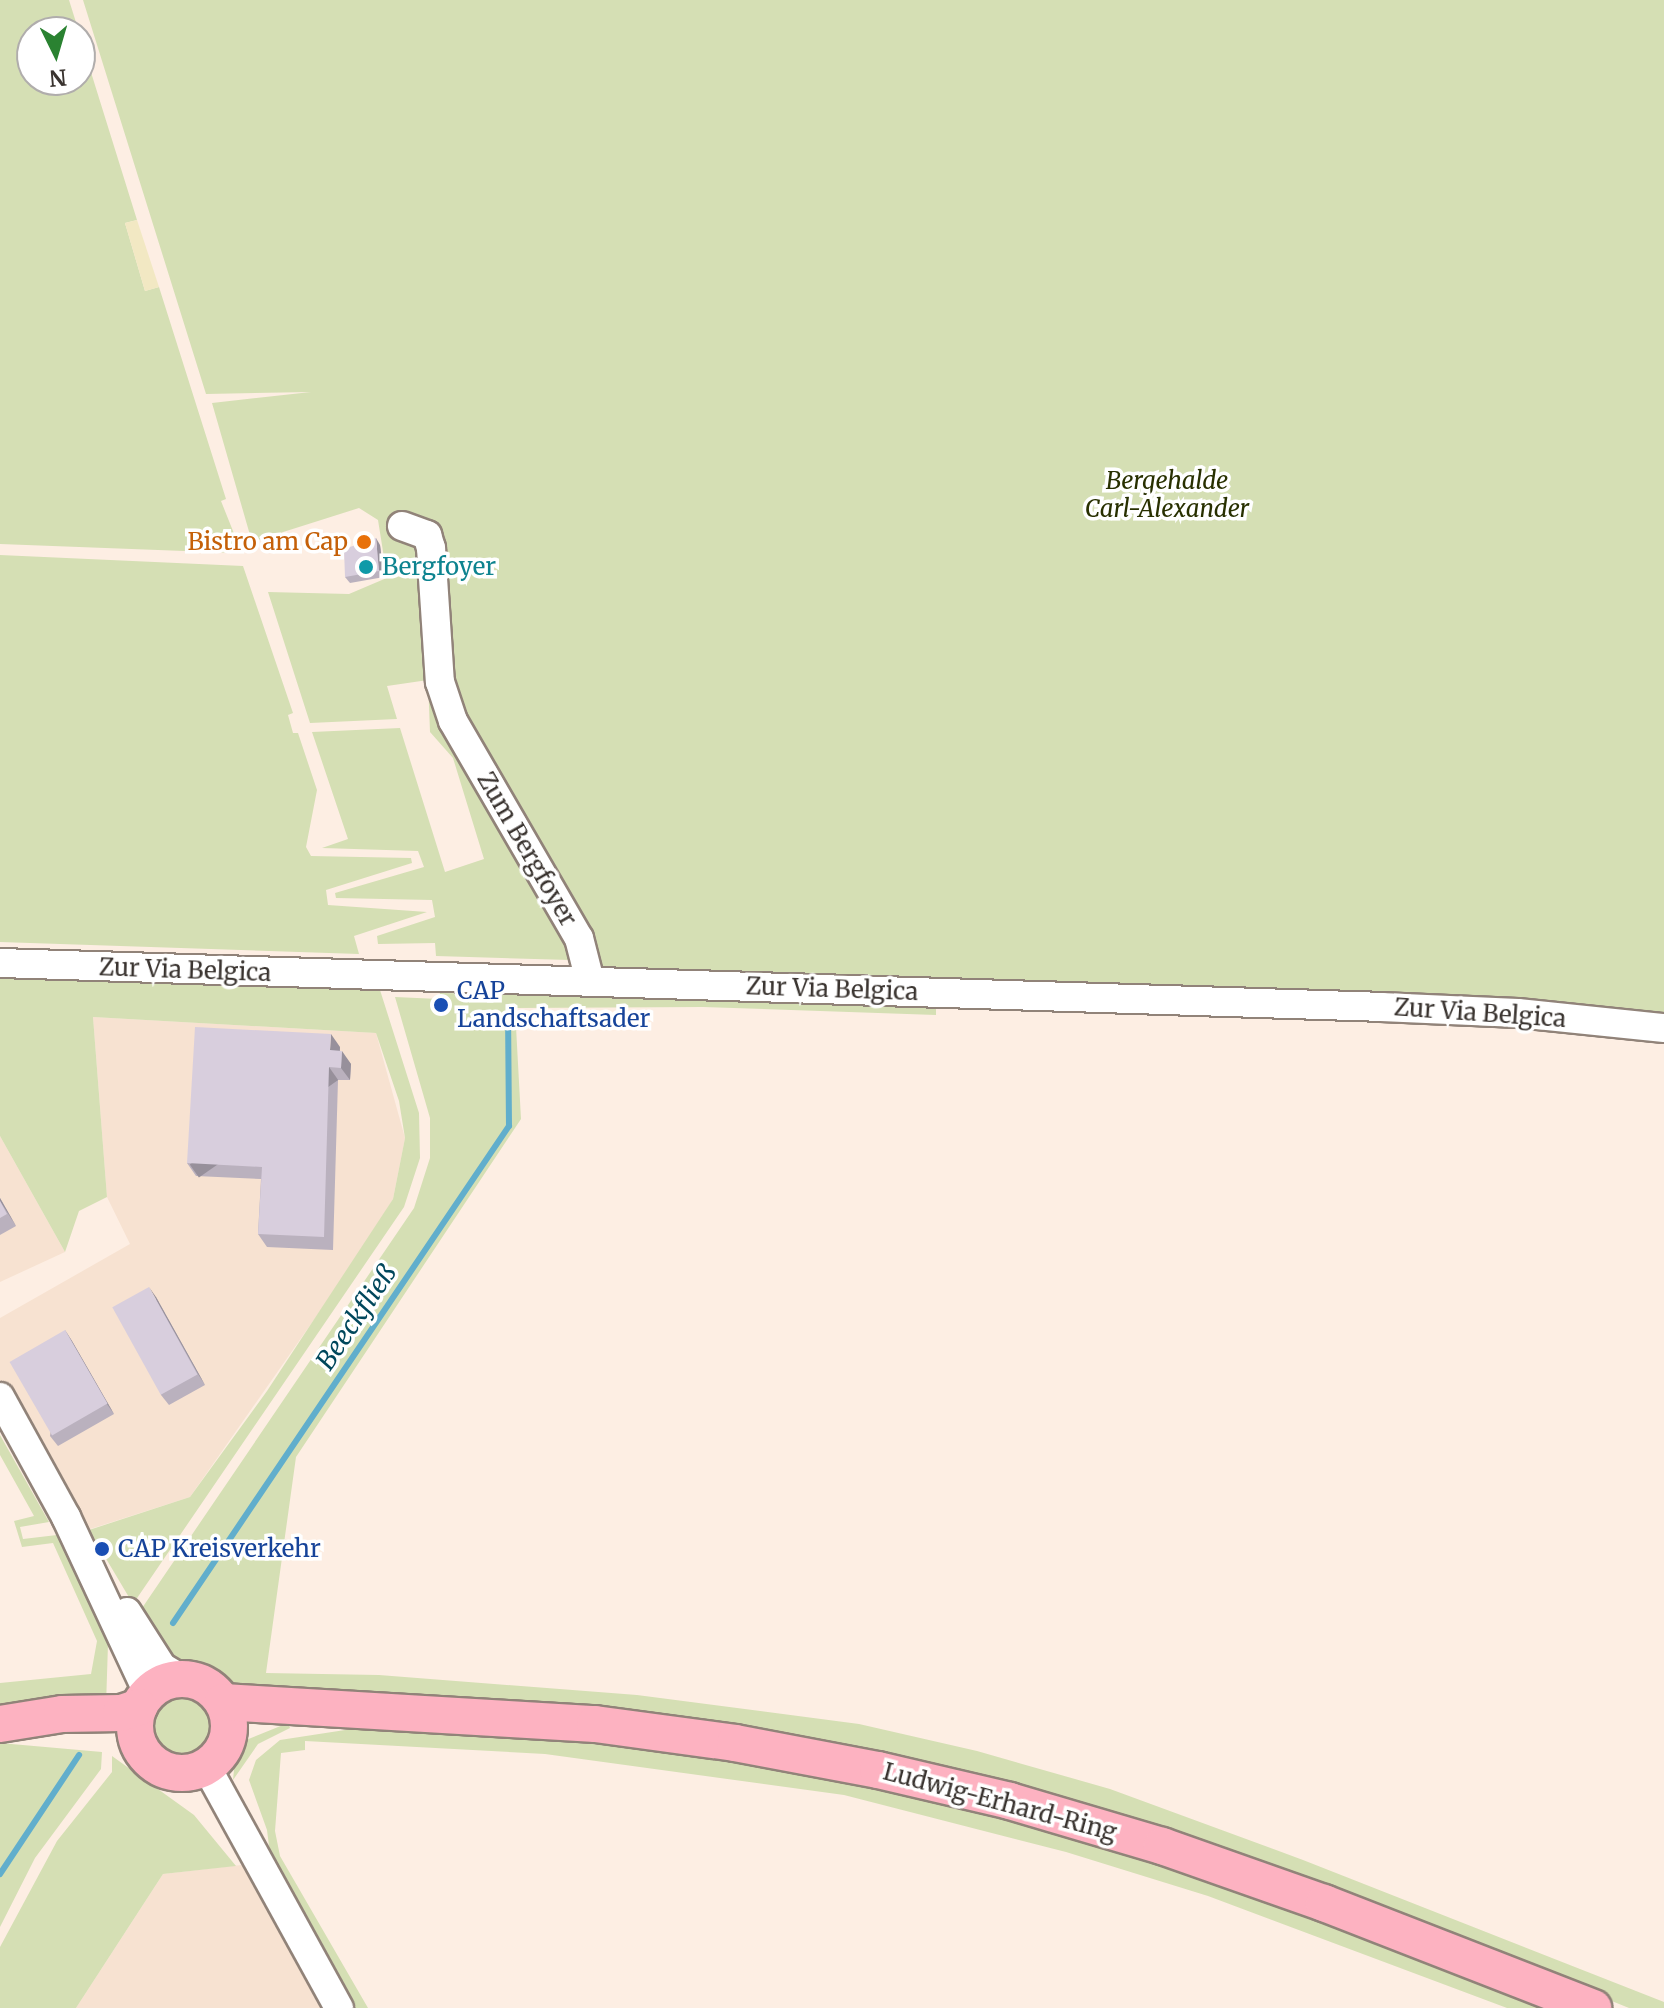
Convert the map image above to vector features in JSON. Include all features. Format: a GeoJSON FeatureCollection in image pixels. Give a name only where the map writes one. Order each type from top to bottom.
{"type":"FeatureCollection","features":[{"type":"Feature","properties":{"kind":"main road"},"geometry":{"type":"LineString","coordinates":[[182,1679],[206,1685],[223,1702],[229,1733],[215,1757],[191,1772],[162,1768],[140,1747],[109,1734],[4,1724],[121,1713],[182,1679]]}},
{"type":"Feature","properties":{"kind":"main road"},"geometry":{"type":"LineString","coordinates":[[140,1747],[136,1734],[144,1700]]}},
{"type":"Feature","properties":{"kind":"main road","name":"Ludwig-Erhard-Ring"},"geometry":{"type":"LineString","coordinates":[[223,1702],[595,1724],[735,1743],[1010,1801],[1324,1903],[1593,2008]]}},
{"type":"Feature","properties":{"kind":"main road","name":"Ludwig-Erhard-Ring"},"geometry":{"type":"LineString","coordinates":[[215,1757],[254,1725],[381,1709]]}},
{"type":"Feature","properties":{"kind":"street","name":"Zum Bergfoyer"},"geometry":{"type":"LineString","coordinates":[[402,526],[427,535],[431,548],[440,682],[453,721],[579,938],[590,981]]}},
{"type":"Feature","properties":{"kind":"street","name":"Zur Via Belgica"},"geometry":{"type":"LineString","coordinates":[[0,963],[1396,1007],[1664,1028]]}},
{"type":"Feature","properties":{"kind":"street"},"geometry":{"type":"LineString","coordinates":[[0,1397],[66,1517],[162,1667],[182,1679]]}},
{"type":"Feature","properties":{"kind":"street"},"geometry":{"type":"LineString","coordinates":[[66,1517],[144,1700]]}},
{"type":"Feature","properties":{"kind":"street"},"geometry":{"type":"LineString","coordinates":[[215,1757],[339,2008]]}},
{"type":"Feature","properties":{"kind":"shaded area"},"geometry":{"type":"Polygon","coordinates":[[[93,1017],[376,1033],[405,1138],[393,1199],[371,1238],[190,1497],[84,1531],[0,1380],[0,1318],[130,1244],[107,1197],[93,1017]]]}},
{"type":"Feature","properties":{"kind":"shaded area"},"geometry":{"type":"Polygon","coordinates":[[[0,1136],[65,1252],[0,1282],[0,1136]]]}},
{"type":"Feature","properties":{"kind":"shaded area"},"geometry":{"type":"Polygon","coordinates":[[[250,1864],[332,2008],[76,2008],[163,1874],[250,1864]]]}},
{"type":"Feature","properties":{"kind":"green space"},"geometry":{"type":"Polygon","coordinates":[[[0,0],[69,0],[74,16],[16,16],[16,96],[96,96],[96,88],[137,220],[125,223],[145,291],[159,287],[226,499],[221,501],[239,546],[237,553],[0,544],[0,0]]]}},
{"type":"Feature","properties":{"kind":"green space","name":"Bergehalde Carl-Alexander"},"geometry":{"type":"Polygon","coordinates":[[[83,0],[1664,0],[1664,1022],[582,970],[570,960],[436,956],[435,943],[378,944],[377,936],[435,917],[432,900],[336,898],[335,893],[424,867],[418,851],[322,848],[348,839],[312,732],[400,728],[445,872],[484,859],[453,758],[430,732],[428,680],[387,686],[397,719],[310,723],[268,592],[349,594],[389,577],[419,576],[417,566],[385,564],[378,520],[359,508],[252,542],[212,403],[311,392],[206,394],[96,42],[96,16],[88,16],[83,0]]]}},
{"type":"Feature","properties":{"kind":"green space"},"geometry":{"type":"Polygon","coordinates":[[[0,555],[243,566],[293,713],[288,715],[293,733],[298,733],[317,790],[306,847],[311,856],[411,858],[412,863],[326,890],[328,905],[427,912],[354,936],[359,954],[0,942],[0,555]]]}},
{"type":"Feature","properties":{"kind":"green space"},"geometry":{"type":"Polygon","coordinates":[[[0,969],[380,990],[419,1113],[420,1158],[404,1207],[133,1604],[89,1530],[190,1497],[267,1391],[393,1199],[405,1138],[399,1101],[376,1033],[93,1017],[107,1197],[79,1211],[65,1252],[0,1136],[0,969]]]}},
{"type":"Feature","properties":{"kind":"green space"},"geometry":{"type":"Polygon","coordinates":[[[440,993],[932,1000],[936,1015],[703,1007],[515,1008],[521,1119],[296,1457],[266,1673],[379,1675],[637,1695],[859,1724],[977,1751],[1110,1789],[1303,1860],[1664,2002],[1664,2008],[1629,2008],[1446,1934],[959,1775],[227,1687],[180,1667],[138,1614],[414,1208],[430,1158],[430,1118],[395,997],[439,999],[440,993]]]}},
{"type":"Feature","properties":{"kind":"green space"},"geometry":{"type":"Polygon","coordinates":[[[0,1435],[49,1522],[20,1527],[23,1539],[57,1535],[108,1644],[106,1706],[0,1710],[0,1683],[91,1674],[97,1641],[53,1543],[22,1547],[14,1521],[34,1516],[0,1455],[0,1435]]]}},
{"type":"Feature","properties":{"kind":"green space"},"geometry":{"type":"Polygon","coordinates":[[[191,1690],[210,1700],[218,1712],[218,1740],[210,1752],[198,1760],[177,1762],[158,1752],[150,1740],[148,1719],[158,1700],[170,1692],[191,1690]]]}},
{"type":"Feature","properties":{"kind":"green space"},"geometry":{"type":"Polygon","coordinates":[[[288,1723],[290,1728],[258,1744],[233,1780],[236,1750],[246,1740],[288,1723]]]}},
{"type":"Feature","properties":{"kind":"green space"},"geometry":{"type":"Polygon","coordinates":[[[358,1728],[636,1747],[785,1769],[936,1801],[1111,1849],[1289,1909],[1543,2008],[1507,2008],[1208,1896],[1066,1852],[844,1795],[545,1754],[305,1741],[305,1750],[281,1753],[275,1831],[280,1856],[368,2008],[354,2008],[271,1862],[267,1830],[249,1780],[256,1760],[280,1740],[358,1728]]]}},
{"type":"Feature","properties":{"kind":"green space"},"geometry":{"type":"Polygon","coordinates":[[[0,1743],[102,1752],[101,1769],[35,1858],[0,1927],[0,1743]]]}},
{"type":"Feature","properties":{"kind":"green space"},"geometry":{"type":"Polygon","coordinates":[[[112,1756],[194,1815],[236,1866],[163,1874],[76,2008],[0,2008],[0,1947],[57,1841],[112,1772],[112,1756]]]}},
{"type":"Feature","properties":{"kind":"sand"},"geometry":{"type":"Polygon","coordinates":[[[137,220],[159,287],[145,291],[125,223],[137,220]]]}},
{"type":"Feature","properties":{"kind":"building","name":"Bergfoyer"},"geometry":{"type":"Polygon","coordinates":[[[376,538],[379,571],[345,577],[344,549],[376,538]]]}},
{"type":"Feature","properties":{"kind":"building"},"geometry":{"type":"Polygon","coordinates":[[[195,1027],[331,1034],[330,1050],[342,1051],[341,1068],[329,1067],[324,1237],[258,1234],[262,1167],[187,1163],[195,1027]]]}},
{"type":"Feature","properties":{"kind":"building"},"geometry":{"type":"Polygon","coordinates":[[[0,1201],[7,1214],[0,1218],[0,1201]]]}},
{"type":"Feature","properties":{"kind":"building"},"geometry":{"type":"Polygon","coordinates":[[[149,1287],[197,1374],[161,1395],[112,1307],[149,1287]]]}},
{"type":"Feature","properties":{"kind":"building"},"geometry":{"type":"Polygon","coordinates":[[[65,1330],[108,1404],[52,1436],[10,1362],[65,1330]]]}},
{"type":"Feature","properties":{"kind":"waterway","name":"Beeckfließ"},"geometry":{"type":"LineString","coordinates":[[173,1623],[509,1126],[508,1013]]}},
{"type":"Feature","properties":{"kind":"waterway","name":"Beeckfließ"},"geometry":{"type":"LineString","coordinates":[[0,1874],[79,1755]]}},
{"type":"Feature","properties":{"kind":"place","name":"Bistro am Cap"},"geometry":{"type":"Point","coordinates":[364,542]}},
{"type":"Feature","properties":{"kind":"place","name":"Bergfoyer"},"geometry":{"type":"Point","coordinates":[366,567]}},
{"type":"Feature","properties":{"kind":"place","name":"CAP Landschaftsader"},"geometry":{"type":"Point","coordinates":[441,1005]}},
{"type":"Feature","properties":{"kind":"place","name":"CAP Kreisverkehr"},"geometry":{"type":"Point","coordinates":[102,1549]}}]}
